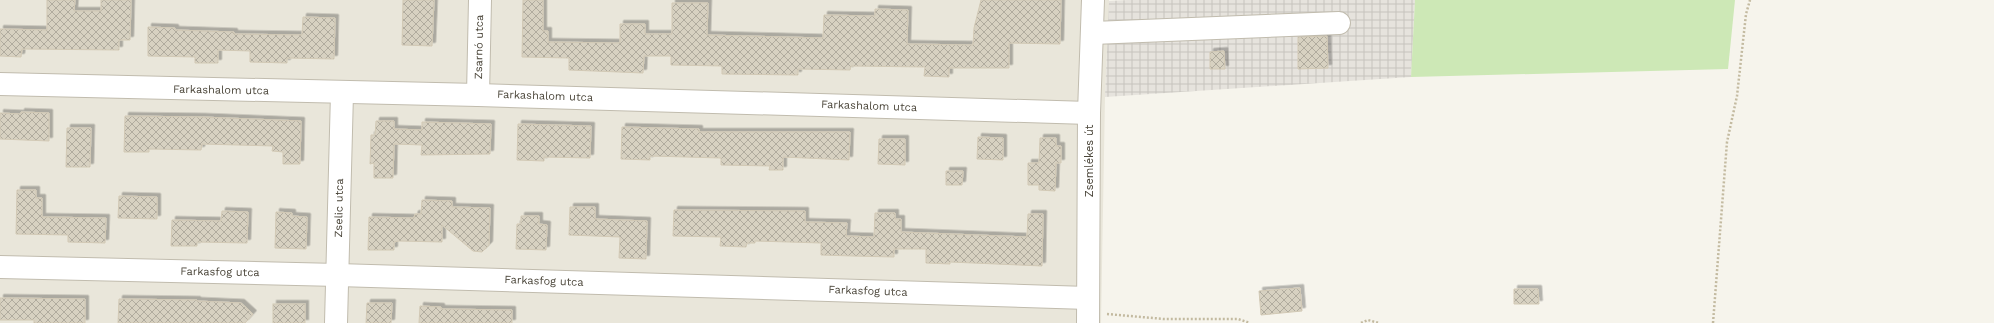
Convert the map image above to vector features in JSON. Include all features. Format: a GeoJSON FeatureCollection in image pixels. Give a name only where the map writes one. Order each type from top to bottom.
{"type":"FeatureCollection","features":[{"type":"Feature","properties":{"kind":"street","name":"Zsarnó utca"},"geometry":{"type":"LineString","coordinates":[[478,94],[480,0]]}},
{"type":"Feature","properties":{"kind":"street","name":"Zsemlékes út"},"geometry":{"type":"LineString","coordinates":[[1093,0],[1089,113],[1088,298],[1096,318]]}},
{"type":"Feature","properties":{"kind":"street"},"geometry":{"type":"LineString","coordinates":[[1093,33],[1339,23]]}},
{"type":"Feature","properties":{"kind":"street","name":"Farkashalom utca"},"geometry":{"type":"LineString","coordinates":[[0,84],[342,93],[478,94],[1089,113]]}},
{"type":"Feature","properties":{"kind":"street","name":"Zselic utca"},"geometry":{"type":"LineString","coordinates":[[336,323],[342,93]]}},
{"type":"Feature","properties":{"kind":"street","name":"Farkasfog utca"},"geometry":{"type":"LineString","coordinates":[[0,267],[338,275],[1088,298]]}},
{"type":"Feature","properties":{"kind":"path"},"geometry":{"type":"LineString","coordinates":[[1713,323],[1727,142],[1737,96],[1746,14],[1750,0]]}},
{"type":"Feature","properties":{"kind":"path"},"geometry":{"type":"LineString","coordinates":[[1096,318],[1238,319],[1250,323]]}},
{"type":"Feature","properties":{"kind":"path"},"geometry":{"type":"LineString","coordinates":[[1361,323],[1368,320],[1379,323]]}},
{"type":"Feature","properties":{"kind":"shaded area"},"geometry":{"type":"Polygon","coordinates":[[[0,0],[1109,0],[1105,97],[1101,323],[0,323],[0,0]]]}},
{"type":"Feature","properties":{"kind":"shaded area"},"geometry":{"type":"Polygon","coordinates":[[[1415,0],[1411,77],[1105,97],[1109,1],[1415,0]]]}},
{"type":"Feature","properties":{"kind":"green space"},"geometry":{"type":"Polygon","coordinates":[[[1415,0],[1735,0],[1728,69],[1411,77],[1415,0]]]}},
{"type":"Feature","properties":{"kind":"building"},"geometry":{"type":"Polygon","coordinates":[[[47,0],[75,0],[74,11],[101,11],[101,0],[131,0],[130,40],[119,40],[119,50],[22,49],[21,57],[0,56],[0,29],[47,30],[47,0]]]}},
{"type":"Feature","properties":{"kind":"building"},"geometry":{"type":"Polygon","coordinates":[[[403,0],[434,0],[432,46],[402,45],[403,0]]]}},
{"type":"Feature","properties":{"kind":"building"},"geometry":{"type":"Polygon","coordinates":[[[523,0],[543,0],[543,31],[548,31],[548,42],[620,43],[620,24],[645,24],[645,34],[672,34],[672,3],[708,3],[707,35],[823,38],[824,15],[875,16],[875,9],[908,10],[907,44],[973,45],[974,28],[981,0],[1061,0],[1060,44],[1009,43],[1009,68],[949,68],[949,77],[924,76],[925,67],[851,66],[850,70],[798,69],[798,75],[722,74],[722,66],[671,65],[671,56],[644,56],[643,73],[569,70],[569,58],[522,57],[523,0]]]}},
{"type":"Feature","properties":{"kind":"building"},"geometry":{"type":"Polygon","coordinates":[[[303,17],[335,18],[334,59],[287,58],[287,63],[250,62],[250,51],[218,50],[218,63],[195,63],[195,57],[148,56],[148,27],[175,28],[175,30],[234,32],[234,34],[302,35],[303,17]]]}},
{"type":"Feature","properties":{"kind":"building"},"geometry":{"type":"Polygon","coordinates":[[[1327,36],[1328,68],[1298,69],[1298,37],[1327,36]]]}},
{"type":"Feature","properties":{"kind":"building"},"geometry":{"type":"Polygon","coordinates":[[[1224,51],[1225,69],[1210,69],[1210,52],[1224,51]]]}},
{"type":"Feature","properties":{"kind":"building"},"geometry":{"type":"Polygon","coordinates":[[[21,112],[49,113],[49,141],[0,139],[0,113],[21,114],[21,112]]]}},
{"type":"Feature","properties":{"kind":"building"},"geometry":{"type":"Polygon","coordinates":[[[125,116],[301,121],[300,164],[283,164],[283,152],[272,151],[273,146],[202,144],[201,150],[149,149],[149,152],[124,152],[125,116]]]}},
{"type":"Feature","properties":{"kind":"building"},"geometry":{"type":"Polygon","coordinates":[[[376,121],[394,121],[394,129],[422,130],[422,122],[491,124],[490,154],[421,155],[422,145],[394,144],[393,178],[374,178],[374,163],[370,164],[371,135],[375,135],[376,121]]]}},
{"type":"Feature","properties":{"kind":"building"},"geometry":{"type":"Polygon","coordinates":[[[518,124],[591,126],[590,158],[544,157],[544,161],[517,160],[518,124]]]}},
{"type":"Feature","properties":{"kind":"building"},"geometry":{"type":"Polygon","coordinates":[[[622,127],[699,129],[699,132],[850,132],[849,160],[783,157],[783,170],[769,170],[770,166],[721,165],[721,158],[650,156],[650,160],[621,159],[622,127]]]}},
{"type":"Feature","properties":{"kind":"building"},"geometry":{"type":"Polygon","coordinates":[[[67,128],[91,128],[90,167],[66,167],[67,128]]]}},
{"type":"Feature","properties":{"kind":"building"},"geometry":{"type":"Polygon","coordinates":[[[978,137],[1003,138],[1003,160],[977,159],[978,137]]]}},
{"type":"Feature","properties":{"kind":"building"},"geometry":{"type":"Polygon","coordinates":[[[1040,138],[1056,138],[1056,146],[1061,146],[1061,163],[1056,163],[1055,191],[1039,190],[1039,185],[1028,185],[1028,163],[1039,163],[1040,138]]]}},
{"type":"Feature","properties":{"kind":"building"},"geometry":{"type":"Polygon","coordinates":[[[879,139],[905,139],[905,165],[878,164],[879,139]]]}},
{"type":"Feature","properties":{"kind":"building"},"geometry":{"type":"Polygon","coordinates":[[[946,171],[963,171],[962,185],[946,185],[946,171]]]}},
{"type":"Feature","properties":{"kind":"building"},"geometry":{"type":"Polygon","coordinates":[[[17,190],[36,190],[36,198],[42,198],[42,217],[106,218],[105,243],[68,242],[68,235],[16,234],[17,190]]]}},
{"type":"Feature","properties":{"kind":"building"},"geometry":{"type":"Polygon","coordinates":[[[119,196],[157,197],[157,219],[118,218],[119,196]]]}},
{"type":"Feature","properties":{"kind":"building"},"geometry":{"type":"Polygon","coordinates":[[[422,200],[452,201],[452,207],[490,208],[489,245],[482,252],[473,251],[442,225],[442,242],[399,241],[394,242],[394,250],[368,250],[369,217],[414,218],[415,214],[421,214],[422,200]]]}},
{"type":"Feature","properties":{"kind":"building"},"geometry":{"type":"Polygon","coordinates":[[[570,207],[595,207],[595,219],[647,221],[646,259],[619,258],[620,237],[569,235],[570,207]]]}},
{"type":"Feature","properties":{"kind":"building"},"geometry":{"type":"Polygon","coordinates":[[[674,210],[805,211],[805,222],[847,223],[846,236],[874,237],[875,213],[895,213],[895,219],[901,219],[901,232],[1027,237],[1028,214],[1043,214],[1042,266],[950,262],[950,264],[926,263],[926,249],[894,249],[894,257],[821,255],[821,243],[755,241],[755,243],[747,243],[746,247],[720,246],[721,237],[673,236],[674,210]]]}},
{"type":"Feature","properties":{"kind":"building"},"geometry":{"type":"Polygon","coordinates":[[[222,211],[248,212],[247,243],[197,242],[197,246],[171,246],[172,220],[221,221],[222,211]]]}},
{"type":"Feature","properties":{"kind":"building"},"geometry":{"type":"Polygon","coordinates":[[[276,212],[292,213],[292,216],[307,217],[306,249],[275,248],[276,212]]]}},
{"type":"Feature","properties":{"kind":"building"},"geometry":{"type":"Polygon","coordinates":[[[521,216],[539,216],[539,224],[547,225],[546,250],[516,249],[517,224],[521,224],[521,216]]]}},
{"type":"Feature","properties":{"kind":"building"},"geometry":{"type":"Polygon","coordinates":[[[1300,288],[1302,311],[1261,315],[1259,291],[1300,288]]]}},
{"type":"Feature","properties":{"kind":"building"},"geometry":{"type":"Polygon","coordinates":[[[1514,289],[1538,289],[1539,304],[1514,304],[1514,289]]]}},
{"type":"Feature","properties":{"kind":"building"},"geometry":{"type":"Polygon","coordinates":[[[0,298],[85,299],[85,323],[34,323],[34,320],[0,320],[0,298]]]}},
{"type":"Feature","properties":{"kind":"building"},"geometry":{"type":"Polygon","coordinates":[[[119,299],[197,300],[241,303],[253,314],[245,323],[118,323],[119,299]]]}},
{"type":"Feature","properties":{"kind":"building"},"geometry":{"type":"Polygon","coordinates":[[[367,303],[392,303],[391,323],[366,323],[367,303]]]}},
{"type":"Feature","properties":{"kind":"building"},"geometry":{"type":"Polygon","coordinates":[[[273,304],[305,304],[305,323],[273,323],[273,304]]]}},
{"type":"Feature","properties":{"kind":"building"},"geometry":{"type":"Polygon","coordinates":[[[420,306],[441,307],[441,309],[512,310],[512,323],[419,323],[420,306]]]}}]}
